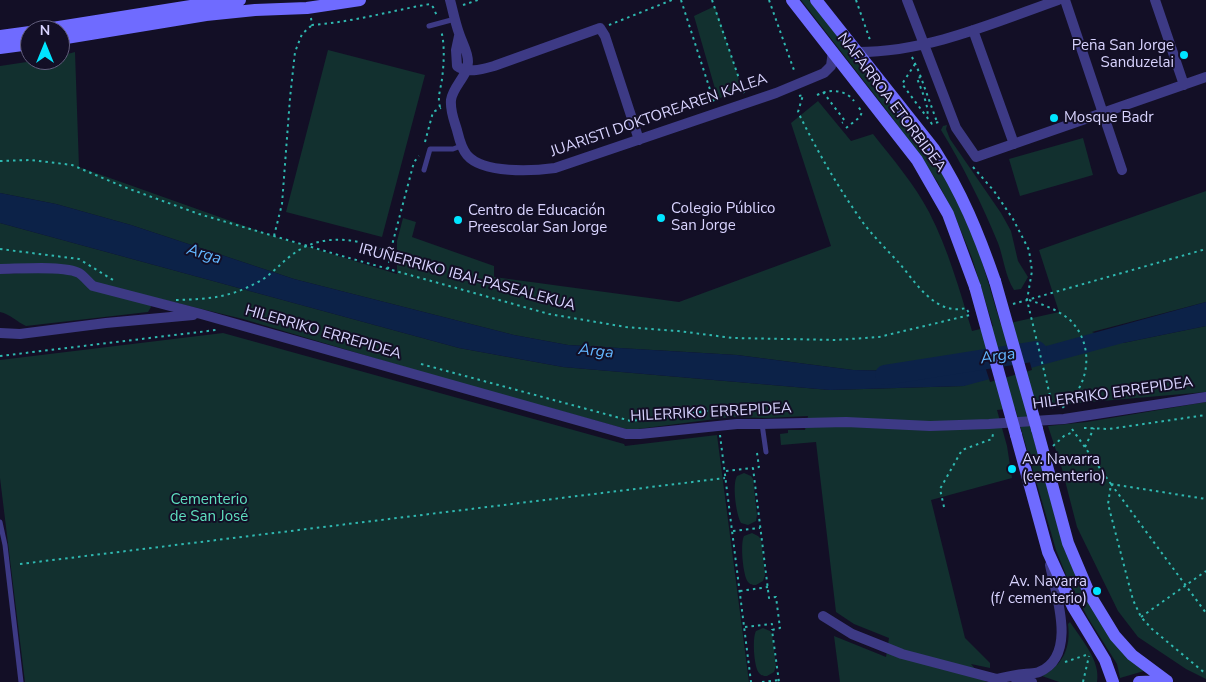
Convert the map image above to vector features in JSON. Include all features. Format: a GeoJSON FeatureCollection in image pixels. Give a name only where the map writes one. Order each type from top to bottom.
{"type":"FeatureCollection","features":[{"type":"Feature","properties":{"kind":"main road"},"geometry":{"type":"LineString","coordinates":[[70,25],[240,0]]}},
{"type":"Feature","properties":{"kind":"main road"},"geometry":{"type":"LineString","coordinates":[[70,37],[206,15],[255,10],[307,8],[360,0]]}},
{"type":"Feature","properties":{"kind":"main road","name":"NAFARROA ETORBIDEA"},"geometry":{"type":"LineString","coordinates":[[792,0],[917,160],[938,194],[952,223],[975,287],[1048,552]]}},
{"type":"Feature","properties":{"kind":"main road","name":"NAFARROA ETORBIDEA"},"geometry":{"type":"LineString","coordinates":[[816,0],[934,149],[949,171],[977,230],[995,281],[1068,544],[1090,595],[1115,636],[1132,655],[1168,681]]}},
{"type":"Feature","properties":{"kind":"main road"},"geometry":{"type":"LineString","coordinates":[[0,36],[20,33]]}},
{"type":"Feature","properties":{"kind":"main road"},"geometry":{"type":"LineString","coordinates":[[0,48],[20,45]]}},
{"type":"Feature","properties":{"kind":"main road"},"geometry":{"type":"LineString","coordinates":[[1048,552],[1073,607],[1105,660],[1113,682]]}},
{"type":"Feature","properties":{"kind":"main road"},"geometry":{"type":"LineString","coordinates":[[1139,682],[1168,681]]}},
{"type":"Feature","properties":{"kind":"street"},"geometry":{"type":"LineString","coordinates":[[450,0],[459,36],[456,62],[459,68],[467,70],[480,70],[494,66],[600,28],[605,36],[639,140]]}},
{"type":"Feature","properties":{"kind":"street"},"geometry":{"type":"LineString","coordinates":[[907,0],[956,128],[974,161],[1014,144],[1206,77]]}},
{"type":"Feature","properties":{"kind":"street"},"geometry":{"type":"LineString","coordinates":[[858,52],[882,52],[924,45],[1058,0]]}},
{"type":"Feature","properties":{"kind":"street"},"geometry":{"type":"LineString","coordinates":[[1064,0],[1104,112],[1122,170]]}},
{"type":"Feature","properties":{"kind":"street"},"geometry":{"type":"LineString","coordinates":[[1155,0],[1184,85]]}},
{"type":"Feature","properties":{"kind":"street"},"geometry":{"type":"LineString","coordinates":[[973,30],[1014,144]]}},
{"type":"Feature","properties":{"kind":"street","name":"JUARISTI DOKTOREAREN KALEA"},"geometry":{"type":"LineString","coordinates":[[462,146],[467,156],[476,162],[488,166],[537,171],[555,168],[747,102],[824,73],[831,66],[832,51]]}},
{"type":"Feature","properties":{"kind":"street"},"geometry":{"type":"LineString","coordinates":[[462,146],[451,108],[455,89],[467,70]]}},
{"type":"Feature","properties":{"kind":"street","name":"HILERRIKO ERREPIDEA"},"geometry":{"type":"LineString","coordinates":[[0,269],[73,270],[81,274],[93,286],[201,314],[626,434],[738,424],[846,422],[930,426],[996,424],[1064,419],[1206,397]]}},
{"type":"Feature","properties":{"kind":"street","name":"HILERRIKO ERREPIDEA"},"geometry":{"type":"LineString","coordinates":[[0,332],[20,334],[201,314]]}},
{"type":"Feature","properties":{"kind":"street"},"geometry":{"type":"LineString","coordinates":[[1002,679],[1039,672],[1055,660],[1061,645],[1062,627],[1048,552]]}},
{"type":"Feature","properties":{"kind":"street"},"geometry":{"type":"LineString","coordinates":[[823,616],[852,634],[902,654],[1002,679],[1032,682]]}},
{"type":"Feature","properties":{"kind":"lane"},"geometry":{"type":"LineString","coordinates":[[429,26],[455,19]]}},
{"type":"Feature","properties":{"kind":"lane"},"geometry":{"type":"LineString","coordinates":[[424,170],[430,149],[453,149],[462,146]]}},
{"type":"Feature","properties":{"kind":"lane"},"geometry":{"type":"LineString","coordinates":[[762,424],[766,452]]}},
{"type":"Feature","properties":{"kind":"lane"},"geometry":{"type":"LineString","coordinates":[[0,522],[5,545],[21,682]]}},
{"type":"Feature","properties":{"kind":"path"},"geometry":{"type":"LineString","coordinates":[[461,6],[478,0]]}},
{"type":"Feature","properties":{"kind":"path"},"geometry":{"type":"LineString","coordinates":[[600,28],[672,0]]}},
{"type":"Feature","properties":{"kind":"path"},"geometry":{"type":"LineString","coordinates":[[680,0],[715,106]]}},
{"type":"Feature","properties":{"kind":"path"},"geometry":{"type":"LineString","coordinates":[[712,0],[747,102]]}},
{"type":"Feature","properties":{"kind":"path"},"geometry":{"type":"LineString","coordinates":[[769,0],[796,77]]}},
{"type":"Feature","properties":{"kind":"path"},"geometry":{"type":"LineString","coordinates":[[856,0],[871,43]]}},
{"type":"Feature","properties":{"kind":"path"},"geometry":{"type":"LineString","coordinates":[[274,236],[282,204],[295,52],[302,34],[312,25],[357,20],[430,4],[436,14]]}},
{"type":"Feature","properties":{"kind":"path"},"geometry":{"type":"LineString","coordinates":[[311,14],[312,25]]}},
{"type":"Feature","properties":{"kind":"path"},"geometry":{"type":"LineString","coordinates":[[937,122],[915,64],[902,84],[932,124],[944,120],[947,125]]}},
{"type":"Feature","properties":{"kind":"path"},"geometry":{"type":"LineString","coordinates":[[921,77],[917,78],[926,107],[927,118]]}},
{"type":"Feature","properties":{"kind":"path"},"geometry":{"type":"LineString","coordinates":[[817,95],[822,92],[832,91],[840,92],[852,98],[862,112],[860,117],[846,128]]}},
{"type":"Feature","properties":{"kind":"path"},"geometry":{"type":"LineString","coordinates":[[822,92],[846,120],[842,123]]}},
{"type":"Feature","properties":{"kind":"path","name":"IRUÑERRIKO IBAI-PASEALEKUA"},"geometry":{"type":"LineString","coordinates":[[0,161],[31,160],[72,165],[124,188],[199,214],[274,236],[549,314],[626,327],[734,338],[836,340],[879,337],[970,315],[966,308],[951,308],[928,297],[865,225],[835,180],[798,112],[803,95]]}},
{"type":"Feature","properties":{"kind":"path"},"geometry":{"type":"LineString","coordinates":[[388,269],[391,249],[414,162],[422,150],[433,112],[440,108],[451,108]]}},
{"type":"Feature","properties":{"kind":"path"},"geometry":{"type":"LineString","coordinates":[[974,161],[1013,219],[1028,250],[1032,271],[1027,300],[1052,403]]}},
{"type":"Feature","properties":{"kind":"path"},"geometry":{"type":"LineString","coordinates":[[186,303],[176,300],[216,298],[233,294],[259,282],[276,270],[290,256],[316,241],[351,239],[383,250],[391,249]]}},
{"type":"Feature","properties":{"kind":"path"},"geometry":{"type":"LineString","coordinates":[[0,249],[79,259],[113,280]]}},
{"type":"Feature","properties":{"kind":"path"},"geometry":{"type":"LineString","coordinates":[[1027,300],[1206,250]]}},
{"type":"Feature","properties":{"kind":"path"},"geometry":{"type":"LineString","coordinates":[[1027,300],[1059,312],[1071,322],[1079,333],[1086,349],[1087,363],[1084,379],[1067,404],[1061,409]]}},
{"type":"Feature","properties":{"kind":"path"},"geometry":{"type":"LineString","coordinates":[[0,356],[222,330]]}},
{"type":"Feature","properties":{"kind":"path"},"geometry":{"type":"LineString","coordinates":[[421,364],[631,421],[724,409],[738,414]]}},
{"type":"Feature","properties":{"kind":"path"},"geometry":{"type":"LineString","coordinates":[[1070,424],[1076,427],[1109,429],[1206,415]]}},
{"type":"Feature","properties":{"kind":"path"},"geometry":{"type":"LineString","coordinates":[[944,507],[940,489],[962,450],[992,439],[996,424]]}},
{"type":"Feature","properties":{"kind":"path"},"geometry":{"type":"LineString","coordinates":[[1085,448],[1094,428]]}},
{"type":"Feature","properties":{"kind":"path"},"geometry":{"type":"LineString","coordinates":[[1051,447],[1072,432],[1206,614]]}},
{"type":"Feature","properties":{"kind":"path"},"geometry":{"type":"LineString","coordinates":[[724,433],[719,433],[752,682]]}},
{"type":"Feature","properties":{"kind":"path"},"geometry":{"type":"LineString","coordinates":[[724,472],[759,467],[757,449]]}},
{"type":"Feature","properties":{"kind":"path"},"geometry":{"type":"LineString","coordinates":[[753,468],[769,598],[776,597],[780,628],[772,630]]}},
{"type":"Feature","properties":{"kind":"path"},"geometry":{"type":"LineString","coordinates":[[20,564],[725,478]]}},
{"type":"Feature","properties":{"kind":"path"},"geometry":{"type":"LineString","coordinates":[[1111,484],[1206,499]]}},
{"type":"Feature","properties":{"kind":"path"},"geometry":{"type":"LineString","coordinates":[[1111,484],[1108,504],[1133,600],[1141,617],[1163,639],[1206,674]]}},
{"type":"Feature","properties":{"kind":"path"},"geometry":{"type":"LineString","coordinates":[[732,531],[760,528]]}},
{"type":"Feature","properties":{"kind":"path"},"geometry":{"type":"LineString","coordinates":[[1141,617],[1206,571]]}},
{"type":"Feature","properties":{"kind":"path"},"geometry":{"type":"LineString","coordinates":[[740,591],[768,587]]}},
{"type":"Feature","properties":{"kind":"path"},"geometry":{"type":"LineString","coordinates":[[744,627],[772,624],[779,681],[762,682]]}},
{"type":"Feature","properties":{"kind":"path"},"geometry":{"type":"LineString","coordinates":[[1055,660],[1068,662],[1090,654],[1083,682]]}},
{"type":"Feature","properties":{"kind":"green space"},"geometry":{"type":"Polygon","coordinates":[[[801,0],[809,0],[841,39],[913,130],[949,184],[964,212],[975,240],[1001,325],[1059,312],[1039,250],[1206,191],[1206,302],[1092,332],[1123,343],[1206,326],[1206,392],[1067,404],[1052,403],[1025,407],[1064,549],[1144,671],[1120,678],[1117,664],[1088,618],[1066,575],[1056,550],[1015,408],[997,410],[1007,446],[1012,478],[931,500],[965,638],[990,663],[990,668],[971,664],[986,682],[840,682],[834,636],[886,657],[889,638],[854,624],[836,612],[816,442],[781,445],[780,434],[788,433],[788,430],[805,430],[808,416],[731,417],[630,430],[455,382],[243,319],[94,283],[86,274],[0,267],[0,223],[459,348],[563,367],[830,390],[964,386],[1002,358],[952,372],[853,370],[737,355],[568,345],[514,335],[294,279],[131,225],[56,204],[0,193],[0,66],[20,63],[20,70],[70,70],[70,53],[75,52],[79,167],[270,235],[397,274],[397,241],[403,218],[416,222],[412,237],[494,266],[494,277],[679,302],[831,246],[791,123],[818,101],[851,141],[873,134],[895,162],[917,192],[936,226],[953,270],[972,331],[993,326],[972,258],[955,216],[937,181],[891,116],[801,0]]]}},
{"type":"Feature","properties":{"kind":"green space"},"geometry":{"type":"Polygon","coordinates":[[[715,6],[742,88],[718,99],[694,16],[715,6]]]}},
{"type":"Feature","properties":{"kind":"green space"},"geometry":{"type":"Polygon","coordinates":[[[328,50],[425,75],[382,237],[286,212],[328,50]]]}},
{"type":"Feature","properties":{"kind":"green space"},"geometry":{"type":"Polygon","coordinates":[[[947,125],[946,129],[950,139],[1001,213],[1011,231],[1018,261],[1028,277],[1021,289],[1014,290],[1011,285],[998,243],[985,214],[941,130],[943,126],[947,125]]]}},
{"type":"Feature","properties":{"kind":"green space"},"geometry":{"type":"Polygon","coordinates":[[[1083,138],[1093,175],[1020,196],[1009,159],[1083,138]]]}},
{"type":"Feature","properties":{"kind":"green space"},"geometry":{"type":"Polygon","coordinates":[[[69,273],[150,304],[151,307],[148,312],[26,326],[7,314],[0,312],[0,274],[69,273]]]}},
{"type":"Feature","properties":{"kind":"green space","name":"Cementerio de San José"},"geometry":{"type":"Polygon","coordinates":[[[223,333],[624,444],[625,446],[717,435],[749,682],[25,682],[0,478],[0,360],[223,333]]]}},
{"type":"Feature","properties":{"kind":"green space"},"geometry":{"type":"Polygon","coordinates":[[[1206,402],[1206,679],[1186,669],[1138,637],[1118,611],[1077,527],[1062,469],[1048,426],[1087,422],[1206,402]]]}},
{"type":"Feature","properties":{"kind":"green space"},"geometry":{"type":"Polygon","coordinates":[[[744,473],[753,479],[757,515],[756,521],[748,525],[741,523],[735,499],[737,476],[744,473]]]}},
{"type":"Feature","properties":{"kind":"green space"},"geometry":{"type":"Polygon","coordinates":[[[752,533],[761,539],[765,575],[763,581],[756,585],[752,585],[746,579],[743,559],[742,545],[744,536],[752,533]]]}},
{"type":"Feature","properties":{"kind":"green space"},"geometry":{"type":"Polygon","coordinates":[[[1070,622],[1093,658],[1096,666],[1097,682],[1059,682],[1042,676],[1055,667],[1064,655],[1067,648],[1068,624],[1070,622]]]}},
{"type":"Feature","properties":{"kind":"green space"},"geometry":{"type":"Polygon","coordinates":[[[763,628],[772,634],[776,666],[774,672],[767,676],[763,676],[757,670],[754,652],[756,631],[763,628]]]}},
{"type":"Feature","properties":{"kind":"water"},"geometry":{"type":"Polygon","coordinates":[[[0,193],[56,204],[131,225],[294,279],[514,335],[568,345],[737,355],[853,370],[952,372],[1206,302],[1206,326],[1123,343],[964,386],[830,390],[563,367],[459,348],[0,223],[0,193]]]}},
{"type":"Feature","properties":{"kind":"pier"},"geometry":{"type":"Polygon","coordinates":[[[1026,348],[1032,370],[990,382],[983,360],[1026,348]]]}},
{"type":"Feature","properties":{"kind":"waterway","name":"Arga"},"geometry":{"type":"LineString","coordinates":[[885,375],[1037,351]]}},
{"type":"Feature","properties":{"kind":"place","name":"Peña San Jorge Sanduzelai"},"geometry":{"type":"Point","coordinates":[1184,55]}},
{"type":"Feature","properties":{"kind":"place","name":"Mosque Badr"},"geometry":{"type":"Point","coordinates":[1054,118]}},
{"type":"Feature","properties":{"kind":"place","name":"Colegio Público San Jorge"},"geometry":{"type":"Point","coordinates":[661,218]}},
{"type":"Feature","properties":{"kind":"place","name":"Centro de Educación Preescolar San Jorge"},"geometry":{"type":"Point","coordinates":[458,220]}},
{"type":"Feature","properties":{"kind":"place","name":"Av. Navarra (cementerio)"},"geometry":{"type":"Point","coordinates":[1012,469]}},
{"type":"Feature","properties":{"kind":"place","name":"Av. Navarra (f/ cementerio)"},"geometry":{"type":"Point","coordinates":[1097,591]}}]}
